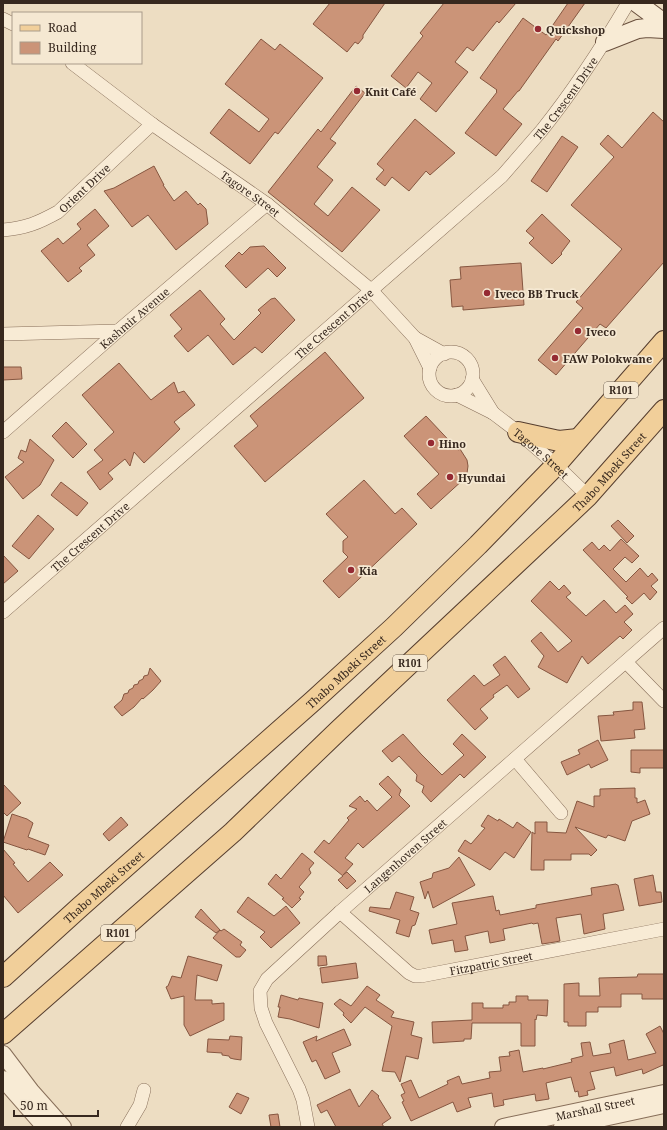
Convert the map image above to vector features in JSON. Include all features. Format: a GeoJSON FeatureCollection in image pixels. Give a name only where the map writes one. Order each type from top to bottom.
{"type":"FeatureCollection","features":[{"type":"Feature","properties":{"kind":"main road"},"geometry":{"type":"LineString","coordinates":[[637,3],[664,23]]}},
{"type":"Feature","properties":{"kind":"main road"},"geometry":{"type":"LineString","coordinates":[[605,42],[638,28],[664,29]]}},
{"type":"Feature","properties":{"kind":"main road","name":"Thabo Mbeki Street"},"geometry":{"type":"LineString","coordinates":[[3,978],[80,907],[296,716],[394,627],[478,545],[556,465],[664,341]]}},
{"type":"Feature","properties":{"kind":"main road","name":"Thabo Mbeki Street"},"geometry":{"type":"LineString","coordinates":[[3,1034],[232,832],[588,496],[664,410]]}},
{"type":"Feature","properties":{"kind":"main road"},"geometry":{"type":"LineString","coordinates":[[518,432],[560,441],[578,439]]}},
{"type":"Feature","properties":{"kind":"street","name":"The Crescent Drive"},"geometry":{"type":"LineString","coordinates":[[3,612],[502,176],[542,129],[605,42],[628,3]]}},
{"type":"Feature","properties":{"kind":"street"},"geometry":{"type":"LineString","coordinates":[[3,19],[12,24]]}},
{"type":"Feature","properties":{"kind":"street","name":"Tagore Street"},"geometry":{"type":"LineString","coordinates":[[73,64],[152,124],[267,204],[371,290],[415,338],[430,368],[430,381],[437,391],[447,396],[457,395],[493,413],[518,432],[556,465],[588,496]]}},
{"type":"Feature","properties":{"kind":"street","name":"Orient Drive"},"geometry":{"type":"LineString","coordinates":[[3,230],[26,227],[58,212],[152,124]]}},
{"type":"Feature","properties":{"kind":"street","name":"Kashmir Avenue"},"geometry":{"type":"LineString","coordinates":[[3,432],[118,331],[267,204]]}},
{"type":"Feature","properties":{"kind":"street"},"geometry":{"type":"LineString","coordinates":[[3,334],[118,331]]}},
{"type":"Feature","properties":{"kind":"street","name":"Tagore Street"},"geometry":{"type":"LineString","coordinates":[[415,338],[444,354],[459,354],[466,359],[471,366],[472,380],[493,413]]}},
{"type":"Feature","properties":{"kind":"street"},"geometry":{"type":"LineString","coordinates":[[430,368],[435,359],[444,354]]}},
{"type":"Feature","properties":{"kind":"street"},"geometry":{"type":"LineString","coordinates":[[457,395],[467,389],[472,380]]}},
{"type":"Feature","properties":{"kind":"street","name":"Langenhoven Street"},"geometry":{"type":"LineString","coordinates":[[308,1127],[303,1100],[299,1089],[266,1022],[261,1008],[260,992],[267,980],[340,912],[664,628]]}},
{"type":"Feature","properties":{"kind":"street"},"geometry":{"type":"LineString","coordinates":[[626,662],[664,701]]}},
{"type":"Feature","properties":{"kind":"street"},"geometry":{"type":"LineString","coordinates":[[515,759],[561,812]]}},
{"type":"Feature","properties":{"kind":"street","name":"Fitzpatric Street"},"geometry":{"type":"LineString","coordinates":[[340,912],[409,973],[415,976],[664,929]]}},
{"type":"Feature","properties":{"kind":"street"},"geometry":{"type":"LineString","coordinates":[[3,1054],[63,1127]]}},
{"type":"Feature","properties":{"kind":"street"},"geometry":{"type":"LineString","coordinates":[[3,1080],[45,1127]]}},
{"type":"Feature","properties":{"kind":"street"},"geometry":{"type":"LineString","coordinates":[[128,1127],[140,1105],[144,1090]]}},
{"type":"Feature","properties":{"kind":"street","name":"Marshall Street"},"geometry":{"type":"LineString","coordinates":[[559,1123],[664,1093]]}},
{"type":"Feature","properties":{"kind":"street","name":"Marshall Street"},"geometry":{"type":"LineString","coordinates":[[503,1127],[559,1123],[664,1105]]}},
{"type":"Feature","properties":{"kind":"building"},"geometry":{"type":"Polygon","coordinates":[[[330,3],[385,3],[363,35],[363,38],[358,44],[355,42],[347,52],[313,24],[330,3]]]}},
{"type":"Feature","properties":{"kind":"building"},"geometry":{"type":"Polygon","coordinates":[[[444,3],[516,3],[499,23],[497,21],[473,51],[467,47],[455,62],[468,72],[436,112],[420,99],[432,83],[418,72],[406,88],[391,76],[423,36],[420,33],[444,3]]]}},
{"type":"Feature","properties":{"kind":"building"},"geometry":{"type":"Polygon","coordinates":[[[568,3],[585,3],[558,41],[556,39],[519,91],[503,109],[522,124],[496,156],[465,133],[497,92],[497,90],[480,78],[523,18],[546,35],[568,3]]]}},
{"type":"Feature","properties":{"kind":"building"},"geometry":{"type":"Polygon","coordinates":[[[261,39],[275,50],[280,44],[323,78],[278,134],[275,132],[250,164],[210,133],[229,109],[259,132],[269,119],[225,84],[261,39]]]}},
{"type":"Feature","properties":{"kind":"building"},"geometry":{"type":"Polygon","coordinates":[[[356,86],[365,93],[330,139],[336,143],[317,167],[333,180],[314,204],[328,216],[352,187],[380,210],[342,252],[268,192],[318,129],[321,132],[356,86]]]}},
{"type":"Feature","properties":{"kind":"building"},"geometry":{"type":"Polygon","coordinates":[[[653,112],[664,122],[664,262],[606,328],[600,324],[556,375],[538,360],[583,308],[576,302],[622,249],[571,205],[614,157],[600,144],[608,135],[622,148],[653,112]]]}},
{"type":"Feature","properties":{"kind":"building"},"geometry":{"type":"Polygon","coordinates":[[[415,119],[455,153],[430,175],[426,171],[409,191],[392,177],[385,186],[376,179],[384,170],[377,164],[415,119]]]}},
{"type":"Feature","properties":{"kind":"building"},"geometry":{"type":"Polygon","coordinates":[[[562,136],[578,147],[547,192],[531,181],[562,136]]]}},
{"type":"Feature","properties":{"kind":"building"},"geometry":{"type":"Polygon","coordinates":[[[154,166],[163,185],[174,201],[186,191],[198,205],[200,203],[206,209],[208,224],[176,250],[148,215],[132,227],[104,191],[114,188],[154,166]]]}},
{"type":"Feature","properties":{"kind":"building"},"geometry":{"type":"Polygon","coordinates":[[[95,209],[109,226],[87,245],[95,255],[79,268],[82,271],[68,282],[41,251],[58,238],[63,244],[81,229],[77,224],[95,209]]]}},
{"type":"Feature","properties":{"kind":"building"},"geometry":{"type":"Polygon","coordinates":[[[542,214],[570,241],[561,253],[562,254],[552,264],[529,243],[534,238],[526,231],[542,214]]]}},
{"type":"Feature","properties":{"kind":"building"},"geometry":{"type":"Polygon","coordinates":[[[264,246],[286,268],[277,277],[268,268],[246,288],[225,266],[239,252],[242,255],[250,247],[264,246]]]}},
{"type":"Feature","properties":{"kind":"building","name":"Iveco BB Truck"},"geometry":{"type":"Polygon","coordinates":[[[521,263],[524,305],[463,310],[463,306],[452,307],[450,280],[461,279],[460,267],[521,263]]]}},
{"type":"Feature","properties":{"kind":"building"},"geometry":{"type":"Polygon","coordinates":[[[200,290],[225,319],[220,324],[234,340],[261,313],[258,310],[271,299],[275,298],[295,320],[262,353],[255,347],[233,365],[208,335],[188,352],[174,336],[182,329],[170,315],[200,290]]]}},
{"type":"Feature","properties":{"kind":"building"},"geometry":{"type":"Polygon","coordinates":[[[325,352],[364,398],[265,482],[234,446],[258,426],[250,416],[325,352]]]}},
{"type":"Feature","properties":{"kind":"building"},"geometry":{"type":"Polygon","coordinates":[[[119,363],[151,400],[174,382],[178,393],[184,391],[195,405],[174,422],[180,429],[144,463],[134,452],[130,466],[125,459],[108,473],[113,479],[100,490],[87,472],[103,460],[94,450],[114,432],[82,395],[119,363]]]}},
{"type":"Feature","properties":{"kind":"building"},"geometry":{"type":"Polygon","coordinates":[[[3,367],[21,367],[22,379],[3,380],[3,367]]]}},
{"type":"Feature","properties":{"kind":"building"},"geometry":{"type":"Polygon","coordinates":[[[426,416],[458,450],[460,449],[467,460],[468,466],[464,479],[431,509],[417,494],[439,474],[404,436],[426,416]]]}},
{"type":"Feature","properties":{"kind":"building"},"geometry":{"type":"Polygon","coordinates":[[[66,422],[87,444],[73,458],[52,436],[66,422]]]}},
{"type":"Feature","properties":{"kind":"building"},"geometry":{"type":"Polygon","coordinates":[[[30,439],[54,460],[40,485],[23,499],[5,477],[24,462],[18,458],[21,450],[26,452],[30,439]]]}},
{"type":"Feature","properties":{"kind":"building"},"geometry":{"type":"Polygon","coordinates":[[[364,480],[395,514],[402,508],[417,524],[339,598],[323,581],[348,557],[343,552],[343,541],[348,537],[326,514],[364,480]]]}},
{"type":"Feature","properties":{"kind":"building"},"geometry":{"type":"Polygon","coordinates":[[[61,482],[88,503],[77,516],[51,495],[61,482]]]}},
{"type":"Feature","properties":{"kind":"building"},"geometry":{"type":"Polygon","coordinates":[[[38,515],[54,529],[29,559],[12,546],[38,515]]]}},
{"type":"Feature","properties":{"kind":"building"},"geometry":{"type":"Polygon","coordinates":[[[618,520],[634,536],[627,543],[611,526],[618,520]]]}},
{"type":"Feature","properties":{"kind":"building"},"geometry":{"type":"Polygon","coordinates":[[[621,539],[639,556],[632,563],[625,557],[613,569],[626,582],[640,568],[648,577],[652,573],[658,580],[651,586],[657,592],[650,600],[644,593],[632,604],[626,598],[628,597],[583,550],[592,542],[599,550],[604,545],[610,551],[621,539]]]}},
{"type":"Feature","properties":{"kind":"building"},"geometry":{"type":"Polygon","coordinates":[[[3,555],[18,571],[3,584],[3,555]]]}},
{"type":"Feature","properties":{"kind":"building"},"geometry":{"type":"Polygon","coordinates":[[[550,581],[559,590],[564,585],[571,593],[566,597],[586,616],[604,600],[616,613],[625,605],[633,614],[624,622],[632,630],[623,639],[620,636],[588,664],[582,656],[567,683],[538,667],[544,656],[531,641],[541,632],[558,652],[572,641],[531,601],[550,581]]]}},
{"type":"Feature","properties":{"kind":"building"},"geometry":{"type":"Polygon","coordinates":[[[505,656],[530,689],[518,698],[507,685],[493,695],[494,697],[480,709],[488,718],[475,730],[447,700],[474,675],[484,686],[500,675],[493,665],[505,656]]]}},
{"type":"Feature","properties":{"kind":"building"},"geometry":{"type":"Polygon","coordinates":[[[150,668],[161,681],[143,699],[142,698],[134,707],[122,716],[114,707],[122,700],[124,694],[128,693],[134,685],[138,684],[144,676],[148,675],[150,668]]]}},
{"type":"Feature","properties":{"kind":"building"},"geometry":{"type":"Polygon","coordinates":[[[633,702],[642,702],[645,729],[634,730],[635,738],[601,741],[598,716],[614,715],[613,712],[633,710],[633,702]]]}},
{"type":"Feature","properties":{"kind":"building"},"geometry":{"type":"Polygon","coordinates":[[[403,734],[442,775],[464,755],[453,744],[462,734],[486,757],[464,778],[460,774],[431,802],[422,792],[424,786],[416,781],[417,775],[399,756],[392,762],[382,751],[403,734]]]}},
{"type":"Feature","properties":{"kind":"building"},"geometry":{"type":"Polygon","coordinates":[[[598,740],[608,760],[591,768],[589,764],[567,775],[561,762],[580,754],[578,750],[598,740]]]}},
{"type":"Feature","properties":{"kind":"building"},"geometry":{"type":"Polygon","coordinates":[[[631,750],[664,750],[664,768],[640,768],[640,773],[631,772],[631,750]]]}},
{"type":"Feature","properties":{"kind":"building"},"geometry":{"type":"Polygon","coordinates":[[[388,776],[401,790],[399,795],[410,806],[363,848],[358,843],[345,858],[353,864],[343,875],[347,872],[356,881],[347,889],[338,880],[343,876],[314,852],[324,840],[329,844],[349,820],[347,818],[357,809],[349,806],[360,796],[365,802],[367,800],[377,811],[392,797],[379,784],[388,776]]]}},
{"type":"Feature","properties":{"kind":"building"},"geometry":{"type":"Polygon","coordinates":[[[3,784],[21,803],[7,816],[3,812],[3,784]]]}},
{"type":"Feature","properties":{"kind":"building"},"geometry":{"type":"Polygon","coordinates":[[[635,788],[635,798],[637,798],[637,803],[645,800],[650,814],[632,821],[625,841],[608,835],[606,838],[575,827],[597,850],[591,856],[589,854],[571,854],[571,860],[544,860],[544,870],[531,870],[532,832],[535,834],[535,822],[547,822],[547,832],[566,833],[577,801],[594,807],[594,796],[600,796],[600,789],[635,788]]]}},
{"type":"Feature","properties":{"kind":"building"},"geometry":{"type":"Polygon","coordinates":[[[12,814],[27,819],[33,823],[28,837],[49,845],[45,855],[3,842],[12,814]]]}},
{"type":"Feature","properties":{"kind":"building"},"geometry":{"type":"Polygon","coordinates":[[[488,815],[498,821],[499,819],[513,828],[517,822],[531,832],[514,858],[505,852],[490,870],[458,851],[465,840],[471,844],[485,828],[481,826],[488,815]]]}},
{"type":"Feature","properties":{"kind":"building"},"geometry":{"type":"Polygon","coordinates":[[[121,817],[128,825],[109,841],[103,834],[121,817]]]}},
{"type":"Feature","properties":{"kind":"building"},"geometry":{"type":"Polygon","coordinates":[[[3,849],[28,882],[50,862],[63,875],[18,913],[3,895],[3,849]]]}},
{"type":"Feature","properties":{"kind":"building"},"geometry":{"type":"Polygon","coordinates":[[[302,853],[314,863],[309,869],[311,873],[299,887],[304,892],[299,898],[301,899],[292,908],[282,899],[284,898],[268,884],[276,874],[281,879],[302,853]]]}},
{"type":"Feature","properties":{"kind":"building"},"geometry":{"type":"Polygon","coordinates":[[[459,857],[475,885],[433,908],[428,891],[425,899],[420,882],[432,878],[433,873],[449,868],[459,857]]]}},
{"type":"Feature","properties":{"kind":"building"},"geometry":{"type":"Polygon","coordinates":[[[653,875],[656,892],[661,892],[662,902],[639,906],[634,879],[653,875]]]}},
{"type":"Feature","properties":{"kind":"building"},"geometry":{"type":"Polygon","coordinates":[[[616,884],[618,885],[624,910],[603,914],[605,929],[584,934],[581,914],[556,918],[560,941],[542,944],[538,923],[532,923],[503,929],[505,940],[490,943],[488,931],[465,936],[468,950],[455,952],[453,940],[432,944],[429,930],[457,924],[452,903],[493,896],[496,911],[499,910],[500,915],[536,908],[536,905],[592,895],[591,888],[616,884]]]}},
{"type":"Feature","properties":{"kind":"building"},"geometry":{"type":"Polygon","coordinates":[[[396,892],[414,897],[410,910],[419,913],[415,925],[412,926],[409,937],[396,933],[400,920],[369,911],[370,907],[390,909],[396,892]]]}},
{"type":"Feature","properties":{"kind":"building"},"geometry":{"type":"Polygon","coordinates":[[[248,897],[274,916],[286,906],[300,923],[271,948],[260,937],[265,932],[237,912],[248,897]]]}},
{"type":"Feature","properties":{"kind":"building"},"geometry":{"type":"Polygon","coordinates":[[[201,909],[220,930],[216,933],[195,917],[201,909]]]}},
{"type":"Feature","properties":{"kind":"building"},"geometry":{"type":"Polygon","coordinates":[[[224,929],[242,942],[240,945],[246,950],[240,957],[236,957],[213,938],[220,930],[221,931],[224,929]]]}},
{"type":"Feature","properties":{"kind":"building"},"geometry":{"type":"Polygon","coordinates":[[[188,956],[222,965],[217,981],[197,975],[195,1000],[212,1000],[212,1004],[224,1003],[224,1020],[190,1036],[184,1025],[184,996],[171,999],[166,987],[168,986],[172,976],[181,978],[188,956]]]}},
{"type":"Feature","properties":{"kind":"building"},"geometry":{"type":"Polygon","coordinates":[[[318,956],[326,956],[327,965],[318,966],[318,956]]]}},
{"type":"Feature","properties":{"kind":"building"},"geometry":{"type":"Polygon","coordinates":[[[356,963],[358,978],[322,983],[320,968],[356,963]]]}},
{"type":"Feature","properties":{"kind":"building"},"geometry":{"type":"Polygon","coordinates":[[[638,974],[664,974],[664,999],[642,999],[642,994],[621,994],[621,1007],[598,1007],[598,1012],[586,1012],[586,1026],[568,1026],[568,1022],[564,1022],[564,984],[579,983],[579,996],[600,996],[599,978],[637,977],[638,974]]]}},
{"type":"Feature","properties":{"kind":"building"},"geometry":{"type":"Polygon","coordinates":[[[367,986],[380,995],[376,1000],[394,1012],[391,1017],[414,1022],[411,1035],[422,1038],[418,1059],[406,1056],[400,1082],[395,1072],[382,1071],[392,1026],[365,1007],[351,1023],[343,1015],[344,1013],[334,1004],[340,999],[351,1006],[367,986]]]}},
{"type":"Feature","properties":{"kind":"building"},"geometry":{"type":"Polygon","coordinates":[[[281,995],[298,1000],[299,998],[323,1003],[319,1028],[278,1017],[280,1007],[278,1007],[281,995]]]}},
{"type":"Feature","properties":{"kind":"building"},"geometry":{"type":"Polygon","coordinates":[[[516,996],[528,996],[528,1000],[548,1000],[547,1016],[537,1015],[536,1020],[535,1019],[535,1046],[521,1046],[521,1023],[472,1023],[471,1039],[464,1039],[464,1041],[433,1043],[432,1022],[472,1020],[472,1003],[483,1003],[483,1008],[503,1008],[503,1005],[509,1005],[509,1002],[516,1002],[516,996]]]}},
{"type":"Feature","properties":{"kind":"building"},"geometry":{"type":"Polygon","coordinates":[[[660,1026],[664,1034],[664,1068],[663,1065],[643,1074],[642,1069],[616,1076],[614,1067],[590,1072],[595,1089],[587,1091],[588,1095],[579,1097],[578,1091],[575,1092],[571,1077],[546,1083],[549,1099],[536,1101],[535,1094],[503,1100],[504,1105],[494,1107],[492,1093],[468,1098],[471,1107],[457,1112],[453,1102],[411,1121],[402,1102],[404,1101],[401,1095],[405,1093],[401,1084],[411,1080],[419,1098],[448,1084],[447,1081],[459,1076],[462,1084],[490,1078],[489,1072],[501,1071],[499,1057],[510,1056],[509,1052],[519,1050],[523,1072],[572,1062],[571,1059],[583,1056],[581,1043],[590,1042],[593,1056],[611,1053],[609,1044],[624,1040],[628,1060],[656,1053],[646,1034],[660,1026]]]}},
{"type":"Feature","properties":{"kind":"building"},"geometry":{"type":"Polygon","coordinates":[[[344,1029],[351,1045],[332,1053],[340,1072],[325,1079],[316,1060],[312,1062],[303,1042],[317,1036],[316,1041],[344,1029]]]}},
{"type":"Feature","properties":{"kind":"building"},"geometry":{"type":"Polygon","coordinates":[[[230,1036],[242,1037],[241,1060],[230,1058],[229,1056],[222,1055],[222,1053],[207,1052],[208,1039],[229,1040],[230,1036]]]}},
{"type":"Feature","properties":{"kind":"building"},"geometry":{"type":"Polygon","coordinates":[[[350,1089],[359,1107],[372,1090],[379,1096],[378,1097],[391,1118],[382,1124],[384,1127],[336,1127],[327,1110],[321,1113],[317,1105],[350,1089]]]}},
{"type":"Feature","properties":{"kind":"building"},"geometry":{"type":"Polygon","coordinates":[[[237,1093],[249,1098],[241,1114],[229,1107],[237,1093]]]}},
{"type":"Feature","properties":{"kind":"building"},"geometry":{"type":"Polygon","coordinates":[[[278,1114],[280,1127],[271,1127],[269,1115],[278,1114]]]}},
{"type":"Feature","properties":{"kind":"place","name":"Quickshop"},"geometry":{"type":"Point","coordinates":[538,29]}},
{"type":"Feature","properties":{"kind":"place","name":"Knit Café"},"geometry":{"type":"Point","coordinates":[357,91]}},
{"type":"Feature","properties":{"kind":"place","name":"Iveco BB Truck"},"geometry":{"type":"Point","coordinates":[487,293]}},
{"type":"Feature","properties":{"kind":"place","name":"Iveco"},"geometry":{"type":"Point","coordinates":[578,331]}},
{"type":"Feature","properties":{"kind":"place","name":"FAW Polokwane"},"geometry":{"type":"Point","coordinates":[555,358]}},
{"type":"Feature","properties":{"kind":"place","name":"Hino"},"geometry":{"type":"Point","coordinates":[431,443]}},
{"type":"Feature","properties":{"kind":"place","name":"Hyundai"},"geometry":{"type":"Point","coordinates":[450,477]}},
{"type":"Feature","properties":{"kind":"place","name":"Kia"},"geometry":{"type":"Point","coordinates":[351,570]}}]}
